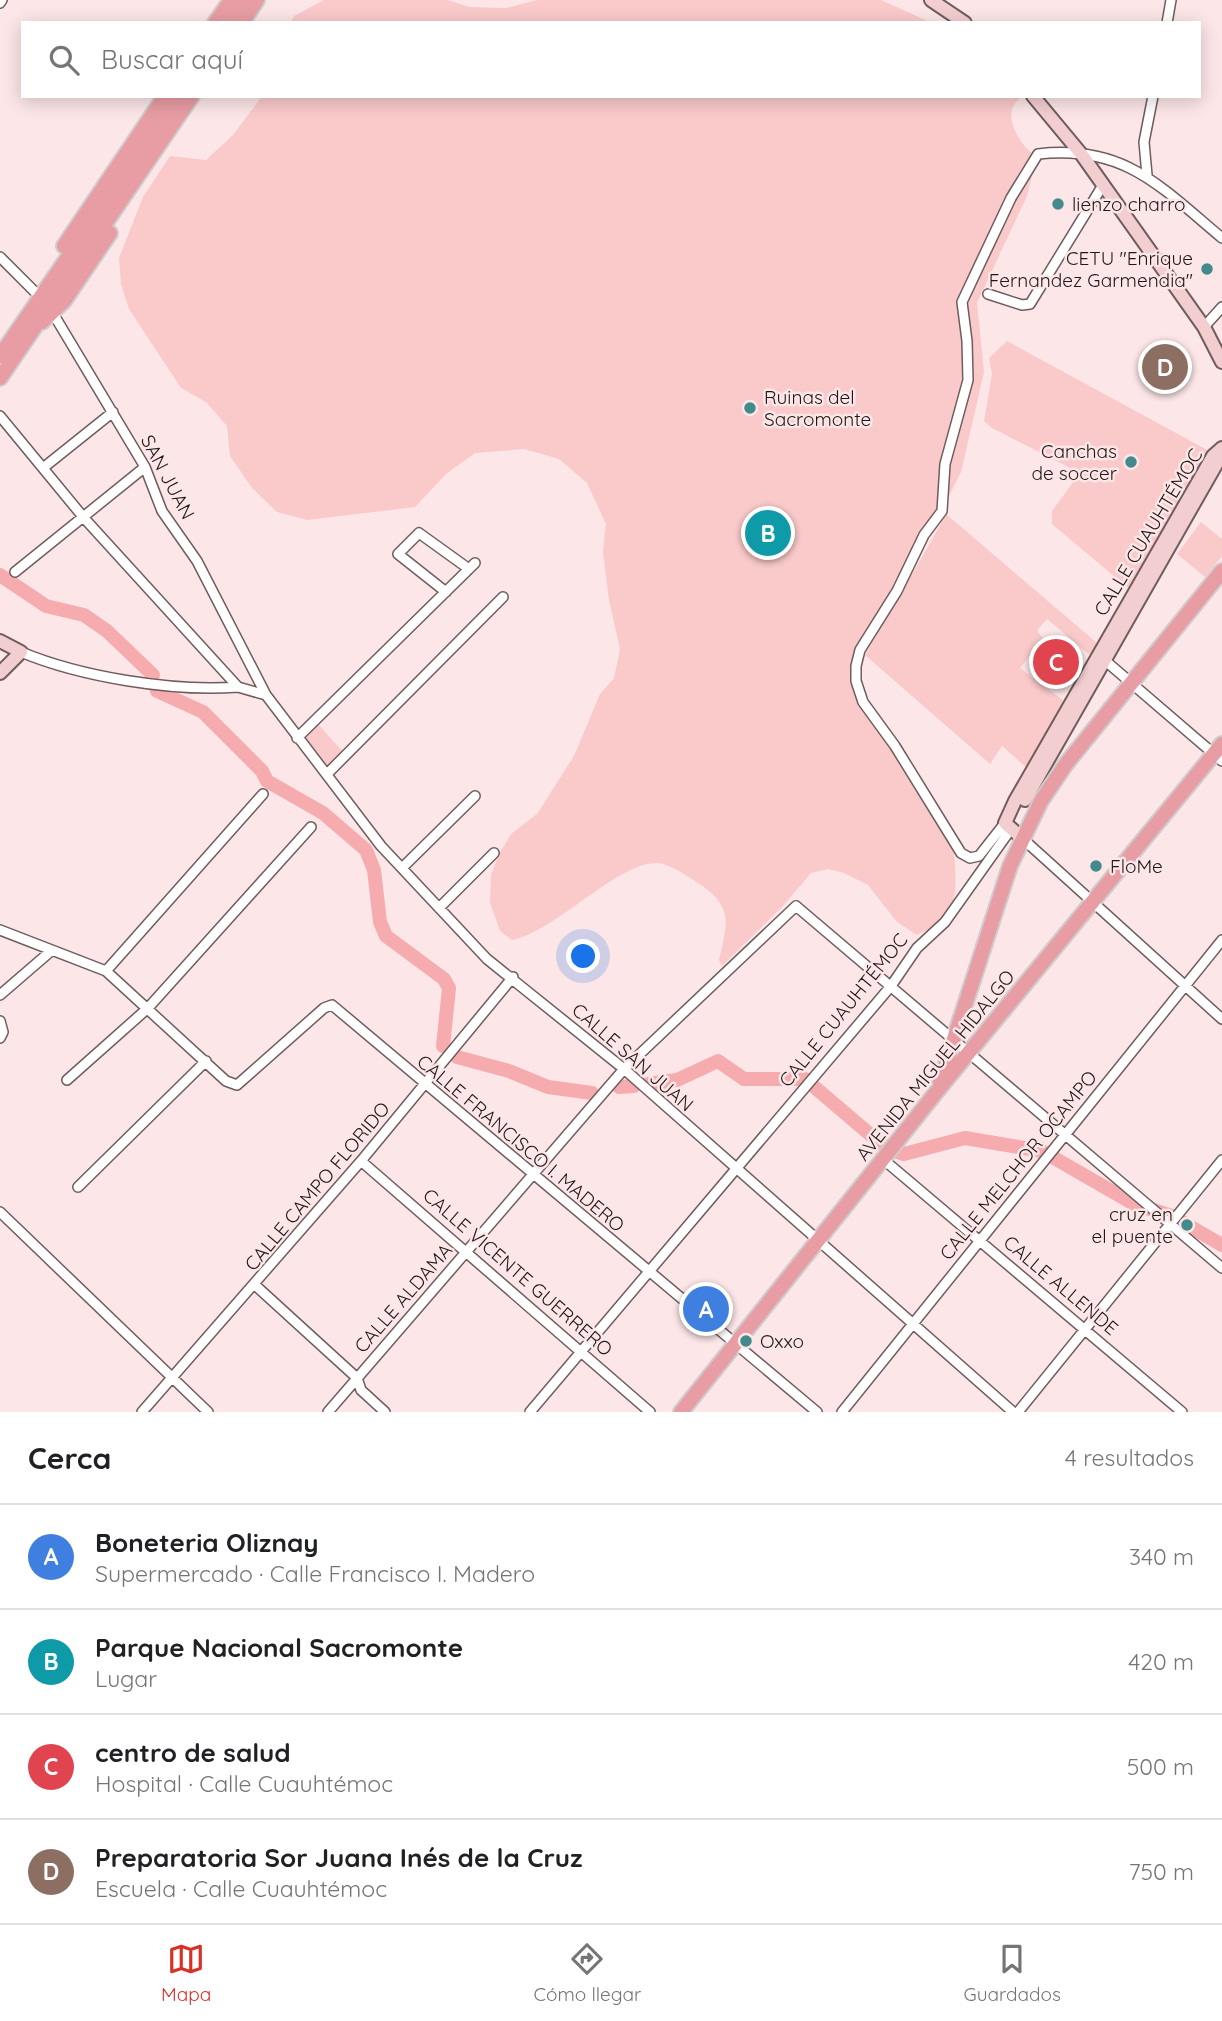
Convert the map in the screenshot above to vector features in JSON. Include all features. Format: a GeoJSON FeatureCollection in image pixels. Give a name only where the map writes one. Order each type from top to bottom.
{"type":"FeatureCollection","features":[{"type":"Feature","properties":{"kind":"main road"},"geometry":{"type":"LineString","coordinates":[[216,21],[230,0]]}},
{"type":"Feature","properties":{"kind":"main road"},"geometry":{"type":"LineString","coordinates":[[230,21],[244,0]]}},
{"type":"Feature","properties":{"kind":"main road"},"geometry":{"type":"LineString","coordinates":[[243,21],[257,0]]}},
{"type":"Feature","properties":{"kind":"main road"},"geometry":{"type":"LineString","coordinates":[[252,21],[266,0]]}},
{"type":"Feature","properties":{"kind":"main road"},"geometry":{"type":"LineString","coordinates":[[931,0],[962,21]]}},
{"type":"Feature","properties":{"kind":"main road"},"geometry":{"type":"LineString","coordinates":[[28,325],[34,291],[164,98]]}},
{"type":"Feature","properties":{"kind":"main road"},"geometry":{"type":"LineString","coordinates":[[150,148],[177,98]]}},
{"type":"Feature","properties":{"kind":"main road"},"geometry":{"type":"LineString","coordinates":[[0,377],[28,325],[150,148],[190,98]]}},
{"type":"Feature","properties":{"kind":"main road"},"geometry":{"type":"LineString","coordinates":[[0,356],[28,325],[54,314],[201,98]]}},
{"type":"Feature","properties":{"kind":"main road"},"geometry":{"type":"LineString","coordinates":[[1035,98],[1082,155],[1204,327],[1222,362]]}},
{"type":"Feature","properties":{"kind":"main road","name":"CALLE CUAUHTÉMOC"},"geometry":{"type":"LineString","coordinates":[[1180,522],[1213,456],[1222,447]]}},
{"type":"Feature","properties":{"kind":"main road","name":"CALLE CUAUHTÉMOC"},"geometry":{"type":"LineString","coordinates":[[1013,830],[1074,704],[1222,454]]}},
{"type":"Feature","properties":{"kind":"main road"},"geometry":{"type":"LineString","coordinates":[[938,1090],[1013,830],[1222,572]]}},
{"type":"Feature","properties":{"kind":"main road"},"geometry":{"type":"LineString","coordinates":[[0,641],[21,652],[0,673]]}},
{"type":"Feature","properties":{"kind":"main road","name":"AVENIDA MIGUEL HIDALGO"},"geometry":{"type":"LineString","coordinates":[[681,1412],[1092,901],[1220,753]]}},
{"type":"Feature","properties":{"kind":"street"},"geometry":{"type":"LineString","coordinates":[[1167,21],[1171,0]]}},
{"type":"Feature","properties":{"kind":"street"},"geometry":{"type":"LineString","coordinates":[[1147,175],[1144,142],[1153,98]]}},
{"type":"Feature","properties":{"kind":"street","name":"CALLE CUAUHTÉMOC"},"geometry":{"type":"LineString","coordinates":[[1013,830],[978,856],[970,858],[961,853],[902,757],[863,702],[856,681],[856,666],[860,650],[897,591],[924,535],[942,511],[945,464],[968,380],[962,302],[1011,198],[1038,154],[1082,155]]}},
{"type":"Feature","properties":{"kind":"street"},"geometry":{"type":"LineString","coordinates":[[1082,155],[1117,160],[1147,175],[1222,238]]}},
{"type":"Feature","properties":{"kind":"street"},"geometry":{"type":"LineString","coordinates":[[988,294],[1022,305],[1030,304],[1103,186]]}},
{"type":"Feature","properties":{"kind":"street"},"geometry":{"type":"LineString","coordinates":[[0,257],[34,291]]}},
{"type":"Feature","properties":{"kind":"street"},"geometry":{"type":"LineString","coordinates":[[1204,327],[1222,307]]}},
{"type":"Feature","properties":{"kind":"street","name":"SAN JUAN"},"geometry":{"type":"LineString","coordinates":[[54,314],[145,467],[162,511],[197,561],[266,695]]}},
{"type":"Feature","properties":{"kind":"street"},"geometry":{"type":"LineString","coordinates":[[43,468],[113,412]]}},
{"type":"Feature","properties":{"kind":"street"},"geometry":{"type":"LineString","coordinates":[[0,416],[84,518],[238,687]]}},
{"type":"Feature","properties":{"kind":"street"},"geometry":{"type":"LineString","coordinates":[[15,572],[145,467]]}},
{"type":"Feature","properties":{"kind":"street"},"geometry":{"type":"LineString","coordinates":[[298,738],[446,592],[472,566],[419,533],[398,554],[446,592]]}},
{"type":"Feature","properties":{"kind":"street"},"geometry":{"type":"LineString","coordinates":[[327,774],[503,597]]}},
{"type":"Feature","properties":{"kind":"street"},"geometry":{"type":"LineString","coordinates":[[21,652],[43,662],[114,676],[195,688],[238,687],[266,695]]}},
{"type":"Feature","properties":{"kind":"street"},"geometry":{"type":"LineString","coordinates":[[1101,657],[1220,753]]}},
{"type":"Feature","properties":{"kind":"street","name":"CALLE SAN JUAN"},"geometry":{"type":"LineString","coordinates":[[266,695],[402,868],[487,959],[513,977],[624,1069],[1013,1412]]}},
{"type":"Feature","properties":{"kind":"street"},"geometry":{"type":"LineString","coordinates":[[106,971],[263,793]]}},
{"type":"Feature","properties":{"kind":"street"},"geometry":{"type":"LineString","coordinates":[[402,868],[475,796]]}},
{"type":"Feature","properties":{"kind":"street"},"geometry":{"type":"LineString","coordinates":[[67,1080],[148,1009],[311,827]]}},
{"type":"Feature","properties":{"kind":"street"},"geometry":{"type":"LineString","coordinates":[[1013,830],[1222,1018]]}},
{"type":"Feature","properties":{"kind":"street","name":"CALLE CUAUHTÉMOC"},"geometry":{"type":"LineString","coordinates":[[530,1412],[891,986],[917,948],[945,922],[1013,830]]}},
{"type":"Feature","properties":{"kind":"street"},"geometry":{"type":"LineString","coordinates":[[439,908],[494,853]]}},
{"type":"Feature","properties":{"kind":"street","name":"CALLE ALDAMA"},"geometry":{"type":"LineString","coordinates":[[328,1412],[624,1069],[796,906],[891,986]]}},
{"type":"Feature","properties":{"kind":"street"},"geometry":{"type":"LineString","coordinates":[[0,930],[106,971],[206,1061],[78,1187]]}},
{"type":"Feature","properties":{"kind":"street","name":"CALLE MELCHOR OCAMPO"},"geometry":{"type":"LineString","coordinates":[[842,1412],[1222,940]]}},
{"type":"Feature","properties":{"kind":"street"},"geometry":{"type":"LineString","coordinates":[[0,995],[51,951]]}},
{"type":"Feature","properties":{"kind":"street","name":"CALLE CAMPO FLORIDO"},"geometry":{"type":"LineString","coordinates":[[142,1412],[175,1378],[361,1161],[513,977]]}},
{"type":"Feature","properties":{"kind":"street"},"geometry":{"type":"LineString","coordinates":[[891,986],[954,1037],[1145,1204],[1171,1218],[1222,1268]]}},
{"type":"Feature","properties":{"kind":"street","name":"CALLE FRANCISCO I. MADERO"},"geometry":{"type":"LineString","coordinates":[[206,1061],[226,1081],[237,1085],[330,1005],[817,1412]]}},
{"type":"Feature","properties":{"kind":"street"},"geometry":{"type":"LineString","coordinates":[[0,1021],[3,1032],[0,1038]]}},
{"type":"Feature","properties":{"kind":"street","name":"CALLE ALLENDE"},"geometry":{"type":"LineString","coordinates":[[890,1153],[981,1240],[1182,1412]]}},
{"type":"Feature","properties":{"kind":"street"},"geometry":{"type":"LineString","coordinates":[[1018,1412],[1171,1218],[1222,1160]]}},
{"type":"Feature","properties":{"kind":"street","name":"CALLE VICENTE GUERRERO"},"geometry":{"type":"LineString","coordinates":[[361,1161],[650,1412]]}},
{"type":"Feature","properties":{"kind":"street"},"geometry":{"type":"LineString","coordinates":[[0,1212],[208,1412]]}},
{"type":"Feature","properties":{"kind":"street"},"geometry":{"type":"LineString","coordinates":[[255,1285],[357,1378],[362,1390],[385,1412]]}},
{"type":"Feature","properties":{"kind":"shaded area"},"geometry":{"type":"Polygon","coordinates":[[[324,0],[448,0],[470,7],[506,8],[537,0],[881,0],[928,21],[291,21],[294,16],[324,0]]]}},
{"type":"Feature","properties":{"kind":"shaded area"},"geometry":{"type":"Polygon","coordinates":[[[261,98],[1021,98],[1012,109],[1014,127],[1024,145],[1037,157],[1027,196],[977,303],[984,372],[961,472],[916,562],[879,617],[857,664],[862,696],[953,848],[956,877],[954,898],[941,923],[917,935],[897,922],[868,885],[844,873],[828,869],[811,873],[783,906],[722,966],[719,960],[726,927],[719,901],[712,893],[678,871],[663,864],[647,864],[610,882],[530,934],[512,940],[500,931],[490,903],[491,875],[499,854],[511,834],[537,814],[574,756],[600,694],[614,678],[620,649],[609,600],[603,552],[606,524],[587,483],[559,459],[524,449],[475,453],[446,474],[415,507],[307,520],[277,512],[252,488],[230,456],[227,426],[206,402],[181,388],[129,309],[121,284],[119,258],[143,197],[170,156],[206,160],[233,135],[261,98]]]}},
{"type":"Feature","properties":{"kind":"shaded area","name":"Canchas de soccer"},"geometry":{"type":"Polygon","coordinates":[[[1007,341],[1209,451],[1128,588],[1052,524],[1052,511],[1080,473],[992,428],[984,421],[992,374],[989,358],[1007,341]]]}},
{"type":"Feature","properties":{"kind":"shaded area"},"geometry":{"type":"Polygon","coordinates":[[[946,514],[1097,643],[1091,656],[1047,619],[1037,630],[1043,639],[1020,668],[1064,701],[1027,768],[1002,746],[990,764],[865,655],[946,514]]]}},
{"type":"Feature","properties":{"kind":"shaded area"},"geometry":{"type":"Polygon","coordinates":[[[1201,522],[1222,539],[1222,556],[1205,577],[1177,554],[1201,522]]]}},
{"type":"Feature","properties":{"kind":"shaded area"},"geometry":{"type":"Polygon","coordinates":[[[317,723],[344,753],[328,771],[302,737],[317,723]]]}},
{"type":"Feature","properties":{"kind":"waterway"},"geometry":{"type":"LineString","coordinates":[[0,575],[46,606],[84,615],[107,631],[153,675]]}},
{"type":"Feature","properties":{"kind":"waterway"},"geometry":{"type":"LineString","coordinates":[[157,691],[203,712],[262,771],[267,781],[323,813],[366,850],[374,870],[380,922],[386,936],[444,979],[449,988],[443,1046]]}},
{"type":"Feature","properties":{"kind":"waterway"},"geometry":{"type":"LineString","coordinates":[[457,1057],[509,1071],[548,1087],[592,1093]]}},
{"type":"Feature","properties":{"kind":"waterway"},"geometry":{"type":"LineString","coordinates":[[648,1084],[677,1080],[718,1061],[744,1079],[805,1079],[886,1148],[904,1154],[965,1138],[1042,1151],[1134,1204],[1172,1216],[1222,1245]]}},
{"type":"Feature","properties":{"kind":"waterway"},"geometry":{"type":"LineString","coordinates":[[619,1087],[634,1086]]}},
{"type":"Feature","properties":{"kind":"place","name":"lienzo charro"},"geometry":{"type":"Point","coordinates":[1058,204]}},
{"type":"Feature","properties":{"kind":"place","name":"CETU \"Enrique Fernandez Garmendia\""},"geometry":{"type":"Point","coordinates":[1207,269]}},
{"type":"Feature","properties":{"kind":"place","name":"Preparatoria Sor Juana Inés de la Cruz"},"geometry":{"type":"Point","coordinates":[1165,367]}},
{"type":"Feature","properties":{"kind":"place","name":"Ruinas del Sacromonte"},"geometry":{"type":"Point","coordinates":[750,408]}},
{"type":"Feature","properties":{"kind":"place","name":"Canchas de soccer"},"geometry":{"type":"Point","coordinates":[1131,462]}},
{"type":"Feature","properties":{"kind":"place","name":"Parque Nacional Sacromonte"},"geometry":{"type":"Point","coordinates":[768,533]}},
{"type":"Feature","properties":{"kind":"place","name":"centro de salud"},"geometry":{"type":"Point","coordinates":[1056,662]}},
{"type":"Feature","properties":{"kind":"place","name":"FloMe"},"geometry":{"type":"Point","coordinates":[1096,866]}},
{"type":"Feature","properties":{"kind":"place","name":"cruz en el puente"},"geometry":{"type":"Point","coordinates":[1187,1225]}},
{"type":"Feature","properties":{"kind":"place","name":"Boneteria Oliznay"},"geometry":{"type":"Point","coordinates":[706,1309]}},
{"type":"Feature","properties":{"kind":"place","name":"Oxxo"},"geometry":{"type":"Point","coordinates":[746,1341]}}]}
